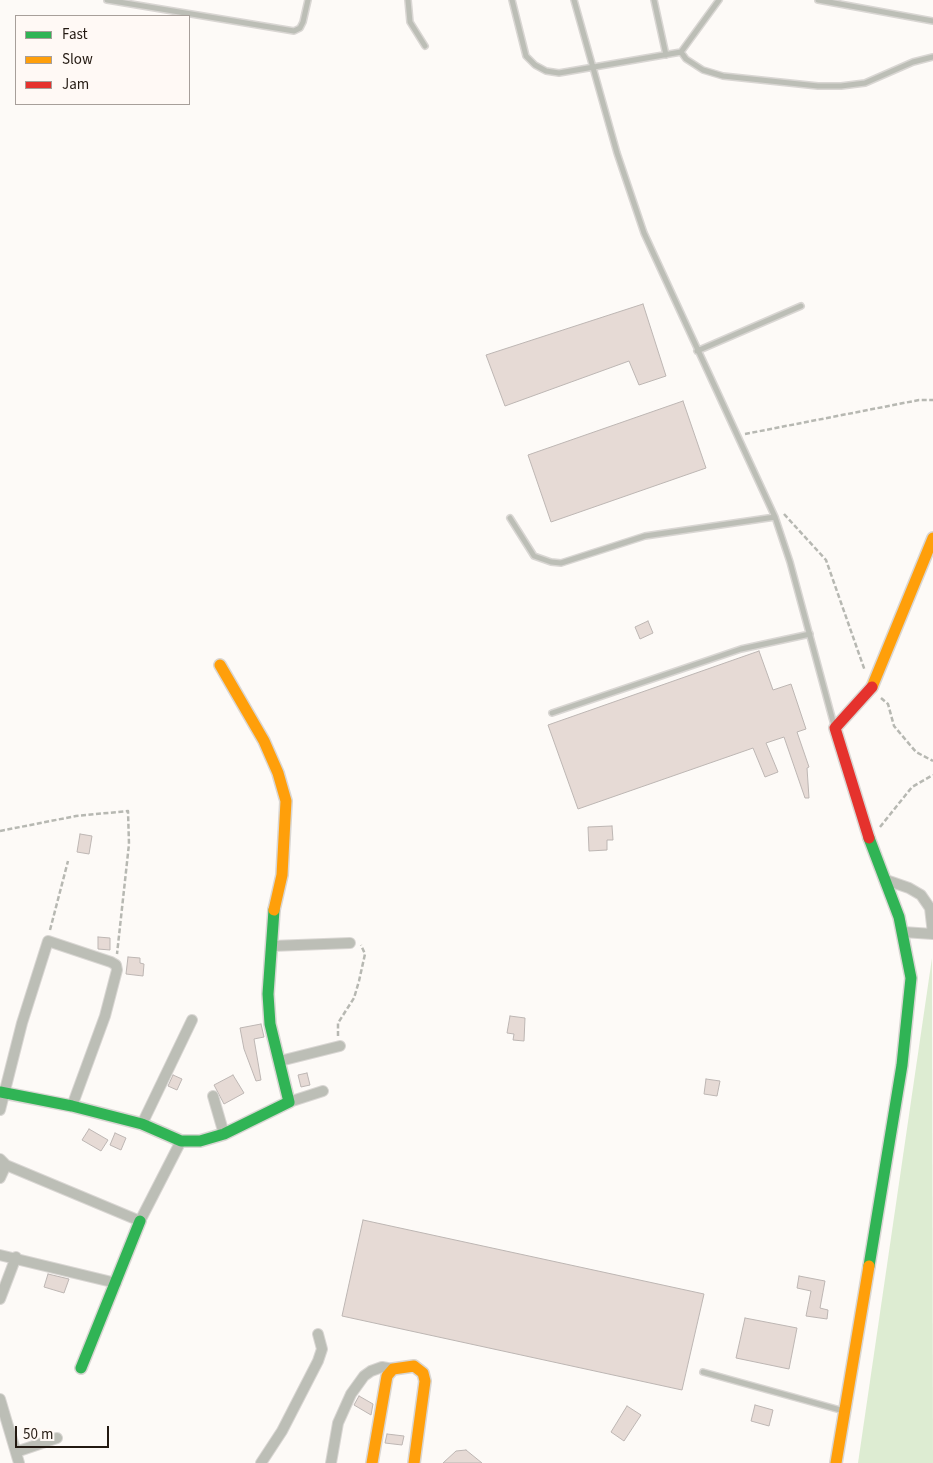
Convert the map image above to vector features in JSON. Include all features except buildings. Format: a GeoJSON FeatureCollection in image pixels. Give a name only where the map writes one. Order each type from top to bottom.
{"type":"FeatureCollection","features":[{"type":"Feature","properties":{"kind":"street"},"geometry":{"type":"LineString","coordinates":[[836,1463],[872,1255],[905,1040],[911,978],[902,932],[886,880],[870,840],[835,728],[871,689],[933,538]]}},
{"type":"Feature","properties":{"kind":"street"},"geometry":{"type":"LineString","coordinates":[[220,665],[264,741],[278,773],[286,801],[282,875],[273,916],[268,994],[270,1024],[289,1102]]}},
{"type":"Feature","properties":{"kind":"street"},"geometry":{"type":"LineString","coordinates":[[886,880],[910,888],[921,895],[930,908],[933,934],[902,932]]}},
{"type":"Feature","properties":{"kind":"street"},"geometry":{"type":"LineString","coordinates":[[0,1110],[2,1092],[48,941],[116,964],[117,970],[108,1007],[72,1106]]}},
{"type":"Feature","properties":{"kind":"street"},"geometry":{"type":"LineString","coordinates":[[272,946],[350,942]]}},
{"type":"Feature","properties":{"kind":"street"},"geometry":{"type":"LineString","coordinates":[[142,1124],[192,1020]]}},
{"type":"Feature","properties":{"kind":"street"},"geometry":{"type":"LineString","coordinates":[[280,1061],[340,1046]]}},
{"type":"Feature","properties":{"kind":"street"},"geometry":{"type":"LineString","coordinates":[[2,1092],[72,1106],[142,1124],[181,1141],[200,1141],[224,1134],[289,1102],[324,1091]]}},
{"type":"Feature","properties":{"kind":"street"},"geometry":{"type":"LineString","coordinates":[[213,1096],[224,1134]]}},
{"type":"Feature","properties":{"kind":"street"},"geometry":{"type":"LineString","coordinates":[[81,1368],[140,1221],[181,1141]]}},
{"type":"Feature","properties":{"kind":"street"},"geometry":{"type":"LineString","coordinates":[[0,1178],[3,1162],[140,1221]]}},
{"type":"Feature","properties":{"kind":"street"},"geometry":{"type":"LineString","coordinates":[[0,1255],[16,1257],[116,1283]]}},
{"type":"Feature","properties":{"kind":"street"},"geometry":{"type":"LineString","coordinates":[[0,1299],[16,1257]]}},
{"type":"Feature","properties":{"kind":"street"},"geometry":{"type":"LineString","coordinates":[[261,1463],[282,1430],[318,1361],[322,1349],[318,1334]]}},
{"type":"Feature","properties":{"kind":"street"},"geometry":{"type":"LineString","coordinates":[[331,1463],[338,1423],[351,1394],[364,1376],[382,1367],[393,1369],[414,1366],[423,1372],[425,1381],[414,1463]]}},
{"type":"Feature","properties":{"kind":"street"},"geometry":{"type":"LineString","coordinates":[[372,1463],[387,1376],[393,1369]]}},
{"type":"Feature","properties":{"kind":"street"},"geometry":{"type":"LineString","coordinates":[[0,1399],[19,1463]]}},
{"type":"Feature","properties":{"kind":"street"},"geometry":{"type":"LineString","coordinates":[[16,1452],[57,1438]]}},
{"type":"Feature","properties":{"kind":"lane"},"geometry":{"type":"LineString","coordinates":[[107,0],[294,30],[300,28],[303,22],[308,0]]}},
{"type":"Feature","properties":{"kind":"lane"},"geometry":{"type":"LineString","coordinates":[[408,0],[410,22],[426,46]]}},
{"type":"Feature","properties":{"kind":"lane"},"geometry":{"type":"LineString","coordinates":[[512,0],[526,56],[535,65],[546,71],[559,73],[681,52],[718,0]]}},
{"type":"Feature","properties":{"kind":"lane"},"geometry":{"type":"LineString","coordinates":[[574,0],[617,153],[644,233],[775,517],[790,562],[835,728]]}},
{"type":"Feature","properties":{"kind":"lane"},"geometry":{"type":"LineString","coordinates":[[654,0],[666,55]]}},
{"type":"Feature","properties":{"kind":"lane"},"geometry":{"type":"LineString","coordinates":[[818,0],[933,21]]}},
{"type":"Feature","properties":{"kind":"lane"},"geometry":{"type":"LineString","coordinates":[[681,52],[686,59],[703,70],[723,76],[818,86],[865,83],[913,62],[933,56]]}},
{"type":"Feature","properties":{"kind":"lane"},"geometry":{"type":"LineString","coordinates":[[697,351],[801,306]]}},
{"type":"Feature","properties":{"kind":"lane"},"geometry":{"type":"LineString","coordinates":[[510,518],[534,556],[551,562],[561,563],[645,536],[775,517]]}},
{"type":"Feature","properties":{"kind":"lane"},"geometry":{"type":"LineString","coordinates":[[552,712],[741,649],[810,634]]}},
{"type":"Feature","properties":{"kind":"lane"},"geometry":{"type":"LineString","coordinates":[[703,1372],[844,1411]]}},
{"type":"Feature","properties":{"kind":"path"},"geometry":{"type":"LineString","coordinates":[[738,436],[919,400],[933,400]]}},
{"type":"Feature","properties":{"kind":"path"},"geometry":{"type":"LineString","coordinates":[[783,513],[826,560],[871,689],[888,704],[894,726],[916,752],[933,761]]}},
{"type":"Feature","properties":{"kind":"path"},"geometry":{"type":"LineString","coordinates":[[870,840],[912,787],[933,775]]}},
{"type":"Feature","properties":{"kind":"path"},"geometry":{"type":"LineString","coordinates":[[0,831],[76,816],[128,811],[130,844],[116,964]]}},
{"type":"Feature","properties":{"kind":"path"},"geometry":{"type":"LineString","coordinates":[[48,941],[68,861]]}},
{"type":"Feature","properties":{"kind":"path"},"geometry":{"type":"LineString","coordinates":[[340,1046],[338,1023],[354,998],[365,954],[363,946],[350,942]]}},
{"type":"Feature","properties":{"kind":"green space"},"geometry":{"type":"Polygon","coordinates":[[[932,958],[933,1463],[858,1463],[932,958]]]}},
{"type":"Feature","properties":{"kind":"traffic: fast"},"geometry":{"type":"LineString","coordinates":[[869,838],[899,917],[911,978],[902,1065],[869,1266]]}},
{"type":"Feature","properties":{"kind":"traffic: fast"},"geometry":{"type":"LineString","coordinates":[[0,1092],[72,1106],[142,1124],[181,1141],[200,1141],[224,1134],[289,1102],[270,1024],[268,994],[274,910]]}},
{"type":"Feature","properties":{"kind":"traffic: fast"},"geometry":{"type":"LineString","coordinates":[[81,1368],[140,1221]]}},
{"type":"Feature","properties":{"kind":"traffic: slow"},"geometry":{"type":"LineString","coordinates":[[872,687],[933,538]]}},
{"type":"Feature","properties":{"kind":"traffic: slow"},"geometry":{"type":"LineString","coordinates":[[220,665],[264,741],[278,773],[286,801],[282,875],[274,910]]}},
{"type":"Feature","properties":{"kind":"traffic: slow"},"geometry":{"type":"LineString","coordinates":[[836,1463],[869,1266]]}},
{"type":"Feature","properties":{"kind":"traffic: slow"},"geometry":{"type":"LineString","coordinates":[[372,1463],[387,1376],[393,1369],[414,1366],[423,1373],[425,1381],[414,1463]]}},
{"type":"Feature","properties":{"kind":"traffic: jam"},"geometry":{"type":"LineString","coordinates":[[869,838],[835,728],[872,687]]}}]}
